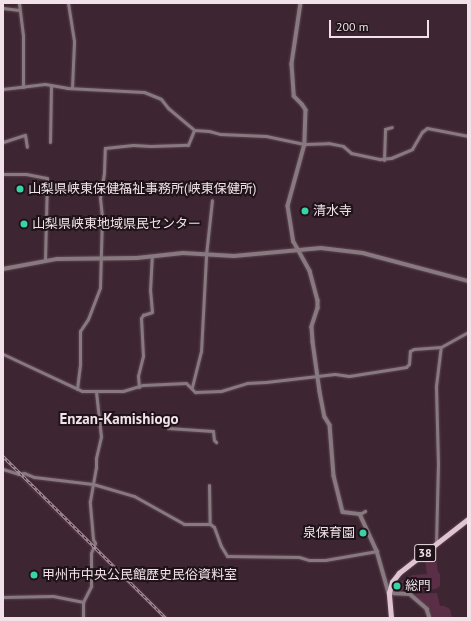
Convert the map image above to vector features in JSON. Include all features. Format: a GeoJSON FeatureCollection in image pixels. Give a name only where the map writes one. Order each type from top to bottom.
{"type":"FeatureCollection","features":[{"type":"Feature","properties":{"kind":"main road","name":"38"},"geometry":{"type":"LineString","coordinates":[[390,618],[389,593],[392,582],[399,573],[468,519]]}},
{"type":"Feature","properties":{"kind":"street"},"geometry":{"type":"LineString","coordinates":[[19,3],[23,35],[23,87]]}},
{"type":"Feature","properties":{"kind":"street"},"geometry":{"type":"LineString","coordinates":[[68,3],[74,42],[72,88]]}},
{"type":"Feature","properties":{"kind":"street"},"geometry":{"type":"LineString","coordinates":[[301,3],[292,64],[294,96],[306,110],[305,144],[288,206],[291,231],[298,250],[310,271],[318,300],[318,308],[312,332],[325,417],[330,425],[334,476],[343,512],[360,514],[365,511]]}},
{"type":"Feature","properties":{"kind":"street"},"geometry":{"type":"LineString","coordinates":[[3,8],[20,10]]}},
{"type":"Feature","properties":{"kind":"street"},"geometry":{"type":"LineString","coordinates":[[50,142],[51,84]]}},
{"type":"Feature","properties":{"kind":"street"},"geometry":{"type":"LineString","coordinates":[[3,89],[51,84],[72,88],[144,92],[161,99],[168,108],[194,130],[209,130],[220,134],[266,136],[305,144],[328,143],[343,146],[351,153],[384,160],[412,149],[422,132],[427,128],[468,136]]}},
{"type":"Feature","properties":{"kind":"street"},"geometry":{"type":"LineString","coordinates":[[384,160],[385,130],[392,127]]}},
{"type":"Feature","properties":{"kind":"street"},"geometry":{"type":"LineString","coordinates":[[76,389],[80,363],[80,331],[98,294],[102,217],[100,198],[104,172],[105,148],[110,146],[133,145],[188,145],[194,130]]}},
{"type":"Feature","properties":{"kind":"street"},"geometry":{"type":"LineString","coordinates":[[3,142],[25,135],[27,147]]}},
{"type":"Feature","properties":{"kind":"street"},"geometry":{"type":"LineString","coordinates":[[3,174],[26,174],[47,178],[45,260]]}},
{"type":"Feature","properties":{"kind":"street"},"geometry":{"type":"LineString","coordinates":[[192,387],[201,352],[206,255],[212,200]]}},
{"type":"Feature","properties":{"kind":"street"},"geometry":{"type":"LineString","coordinates":[[3,269],[45,260],[152,256],[183,253],[206,255],[256,255],[329,248],[363,253],[468,281]]}},
{"type":"Feature","properties":{"kind":"street"},"geometry":{"type":"LineString","coordinates":[[138,387],[138,376],[143,356],[141,318],[143,315],[152,312],[150,291],[152,256]]}},
{"type":"Feature","properties":{"kind":"street"},"geometry":{"type":"LineString","coordinates":[[3,354],[76,389],[96,392],[129,391],[151,384],[186,383],[192,387],[195,392],[221,391],[247,383],[335,374],[349,376],[406,367],[409,364],[410,351],[414,349],[441,347],[468,332]]}},
{"type":"Feature","properties":{"kind":"street"},"geometry":{"type":"LineString","coordinates":[[436,545],[438,464],[436,386],[441,347]]}},
{"type":"Feature","properties":{"kind":"street"},"geometry":{"type":"LineString","coordinates":[[83,618],[83,602],[91,586],[91,553],[96,544],[93,539],[90,500],[96,458],[101,437],[96,392]]}},
{"type":"Feature","properties":{"kind":"street"},"geometry":{"type":"LineString","coordinates":[[168,428],[213,431],[214,440],[216,442]]}},
{"type":"Feature","properties":{"kind":"street"},"geometry":{"type":"LineString","coordinates":[[3,469],[18,474],[24,473],[34,478],[93,484],[134,496],[184,524],[210,524],[214,527],[227,556],[299,557],[309,560],[325,560],[378,551]]}},
{"type":"Feature","properties":{"kind":"street"},"geometry":{"type":"LineString","coordinates":[[209,485],[210,524]]}},
{"type":"Feature","properties":{"kind":"street"},"geometry":{"type":"LineString","coordinates":[[360,514],[378,551],[389,593],[410,594],[427,609],[430,618]]}},
{"type":"Feature","properties":{"kind":"street"},"geometry":{"type":"LineString","coordinates":[[3,597],[53,596],[83,602]]}},
{"type":"Feature","properties":{"kind":"shaded area"},"geometry":{"type":"Polygon","coordinates":[[[3,456],[170,618],[162,618],[30,489],[3,461],[3,456]]]}},
{"type":"Feature","properties":{"kind":"shaded area"},"geometry":{"type":"Polygon","coordinates":[[[436,558],[438,572],[440,574],[440,586],[436,589],[411,592],[400,590],[399,582],[413,575],[427,574],[425,560],[436,558]]]}},
{"type":"Feature","properties":{"kind":"shaded area"},"geometry":{"type":"Polygon","coordinates":[[[437,593],[440,606],[450,609],[452,618],[430,618],[429,613],[410,594],[437,593]]]}},
{"type":"Feature","properties":{"kind":"railway"},"geometry":{"type":"LineString","coordinates":[[3,456],[166,618]]}},
{"type":"Feature","properties":{"kind":"place","name":"山梨県峡東保健福祉事務所(峡東保健所)"},"geometry":{"type":"Point","coordinates":[20,189]}},
{"type":"Feature","properties":{"kind":"place","name":"清水寺"},"geometry":{"type":"Point","coordinates":[305,211]}},
{"type":"Feature","properties":{"kind":"place","name":"山梨県峡東地域県民センター"},"geometry":{"type":"Point","coordinates":[24,224]}},
{"type":"Feature","properties":{"kind":"place","name":"泉保育園"},"geometry":{"type":"Point","coordinates":[363,533]}},
{"type":"Feature","properties":{"kind":"place","name":"甲州市中央公民館歴史民俗資料室"},"geometry":{"type":"Point","coordinates":[34,575]}},
{"type":"Feature","properties":{"kind":"place","name":"総門"},"geometry":{"type":"Point","coordinates":[397,586]}},
{"type":"Feature","properties":{"kind":"district","name":"Enzan-Kamishiogo"},"geometry":{"type":"Point","coordinates":[119,419]}}]}
